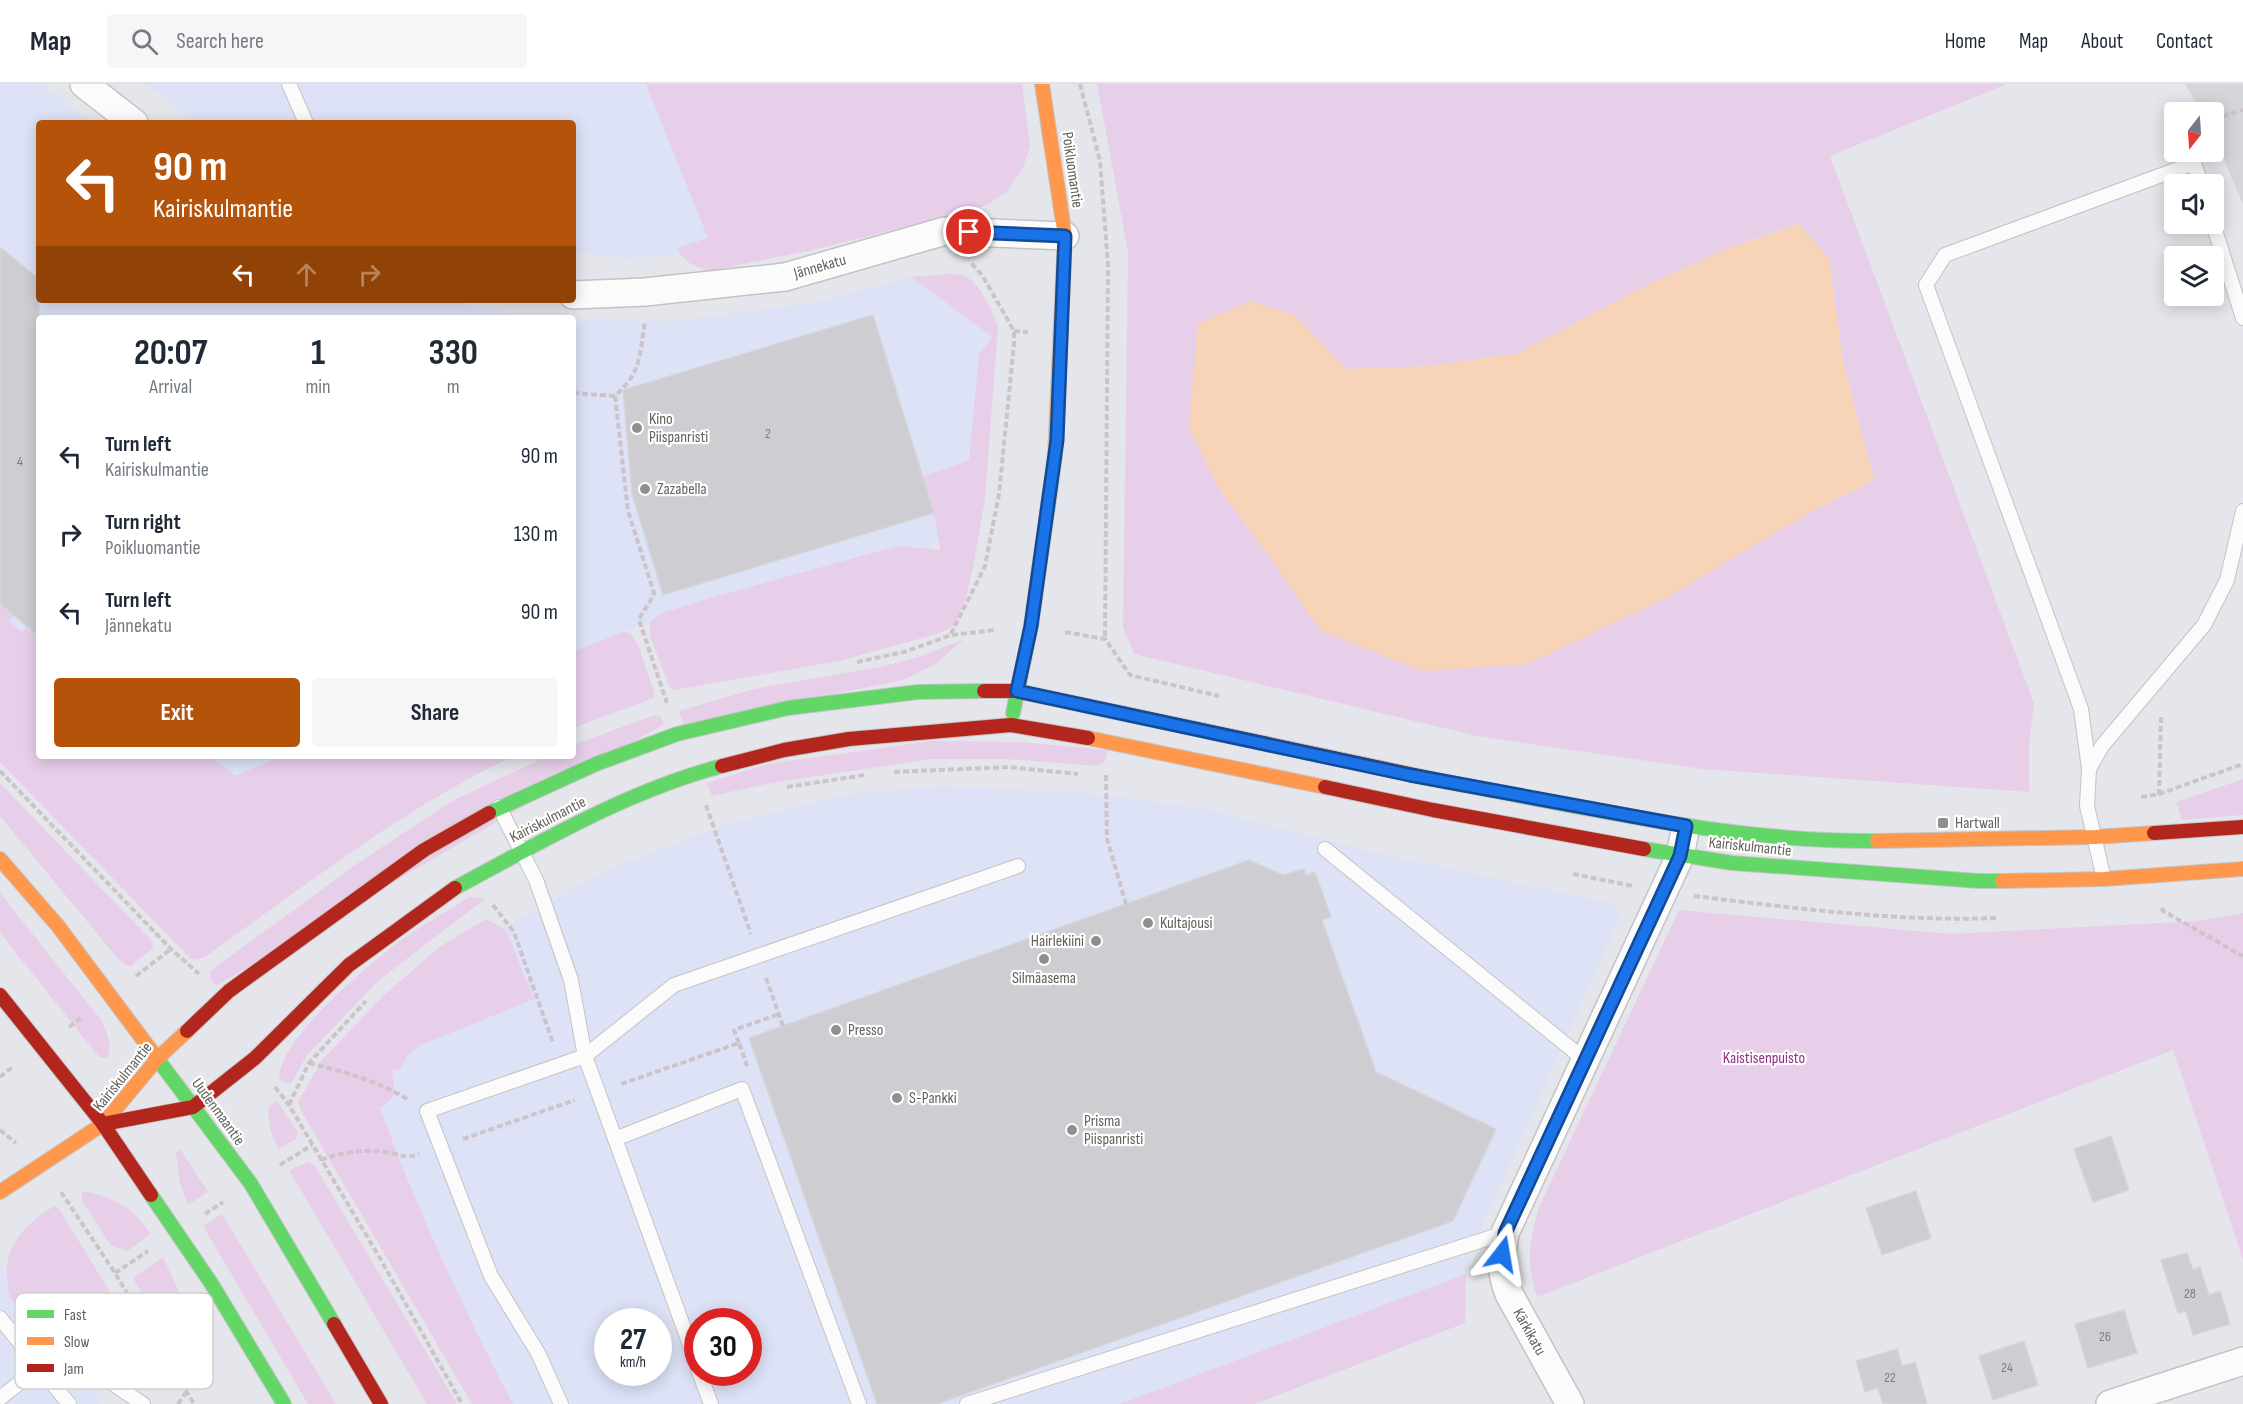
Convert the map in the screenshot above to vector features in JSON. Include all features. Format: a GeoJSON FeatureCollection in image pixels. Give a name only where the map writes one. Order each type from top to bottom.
{"type":"FeatureCollection","features":[{"type":"Feature","properties":{"kind":"street"},"geometry":{"type":"LineString","coordinates":[[84,84],[130,120]]}},
{"type":"Feature","properties":{"kind":"street","name":"Poikluomantie"},"geometry":{"type":"LineString","coordinates":[[1011,725],[1031,626],[1057,440],[1065,236],[1042,84]]}},
{"type":"Feature","properties":{"kind":"street","name":"Jännekatu"},"geometry":{"type":"LineString","coordinates":[[576,295],[645,292],[785,277],[945,231],[1065,236]]}},
{"type":"Feature","properties":{"kind":"street","name":"Kairiskulmantie"},"geometry":{"type":"LineString","coordinates":[[103,1124],[158,1058],[229,991],[424,850],[499,807],[654,741],[705,726],[788,708],[918,692],[1017,691],[1410,775],[1686,826],[1738,833],[1843,841],[2095,837],[2243,827]]}},
{"type":"Feature","properties":{"kind":"street","name":"Kairiskulmantie"},"geometry":{"type":"LineString","coordinates":[[103,1124],[193,1107],[255,1058],[349,965],[450,891],[522,852],[613,806],[693,774],[784,750],[849,739],[1011,725],[1112,742],[1407,805],[1680,856],[1732,863],[1979,881],[2104,879],[2243,869]]}},
{"type":"Feature","properties":{"kind":"street","name":"Kärkikatu"},"geometry":{"type":"LineString","coordinates":[[1570,1404],[1509,1294],[1502,1276],[1505,1233],[1680,856],[1686,826]]}},
{"type":"Feature","properties":{"kind":"street","name":"Uudenmaantie"},"geometry":{"type":"LineString","coordinates":[[0,859],[58,926],[251,1184],[381,1404]]}},
{"type":"Feature","properties":{"kind":"street"},"geometry":{"type":"LineString","coordinates":[[0,995],[103,1124],[211,1283],[284,1404]]}},
{"type":"Feature","properties":{"kind":"street"},"geometry":{"type":"LineString","coordinates":[[0,1192],[103,1124]]}},
{"type":"Feature","properties":{"kind":"street"},"geometry":{"type":"LineString","coordinates":[[2110,1404],[2243,1361]]}},
{"type":"Feature","properties":{"kind":"lane"},"geometry":{"type":"LineString","coordinates":[[289,84],[305,120]]}},
{"type":"Feature","properties":{"kind":"lane"},"geometry":{"type":"LineString","coordinates":[[2164,174],[2194,163],[2198,174]]}},
{"type":"Feature","properties":{"kind":"lane"},"geometry":{"type":"LineString","coordinates":[[2104,879],[2087,806],[2089,770],[2081,709],[1926,285],[1945,255],[2164,174]]}},
{"type":"Feature","properties":{"kind":"lane"},"geometry":{"type":"LineString","coordinates":[[2216,234],[2243,318]]}},
{"type":"Feature","properties":{"kind":"lane"},"geometry":{"type":"LineString","coordinates":[[2089,770],[2102,746],[2204,625],[2227,580],[2243,512]]}},
{"type":"Feature","properties":{"kind":"lane"},"geometry":{"type":"LineString","coordinates":[[499,807],[537,880],[571,980],[585,1056],[684,1329]]}},
{"type":"Feature","properties":{"kind":"lane"},"geometry":{"type":"LineString","coordinates":[[1325,849],[1585,1060]]}},
{"type":"Feature","properties":{"kind":"lane"},"geometry":{"type":"LineString","coordinates":[[561,1404],[538,1353],[491,1276],[427,1111],[585,1056],[674,985],[1018,866]]}},
{"type":"Feature","properties":{"kind":"lane"},"geometry":{"type":"LineString","coordinates":[[615,1139],[742,1089],[859,1404]]}},
{"type":"Feature","properties":{"kind":"lane"},"geometry":{"type":"LineString","coordinates":[[967,1404],[1505,1233]]}},
{"type":"Feature","properties":{"kind":"lane"},"geometry":{"type":"LineString","coordinates":[[0,1318],[15,1336]]}},
{"type":"Feature","properties":{"kind":"lane"},"geometry":{"type":"LineString","coordinates":[[0,1398],[15,1383]]}},
{"type":"Feature","properties":{"kind":"lane"},"geometry":{"type":"LineString","coordinates":[[704,1386],[711,1404]]}},
{"type":"Feature","properties":{"kind":"lane"},"geometry":{"type":"LineString","coordinates":[[57,1389],[69,1404]]}},
{"type":"Feature","properties":{"kind":"lane"},"geometry":{"type":"LineString","coordinates":[[121,1389],[144,1404]]}},
{"type":"Feature","properties":{"kind":"path"},"geometry":{"type":"LineString","coordinates":[[1080,84],[1100,161],[1108,265],[1104,639]]}},
{"type":"Feature","properties":{"kind":"path"},"geometry":{"type":"LineString","coordinates":[[2224,117],[2243,110]]}},
{"type":"Feature","properties":{"kind":"path"},"geometry":{"type":"LineString","coordinates":[[945,231],[982,275],[1014,331],[999,494],[985,566],[951,635]]}},
{"type":"Feature","properties":{"kind":"path"},"geometry":{"type":"LineString","coordinates":[[576,393],[615,396],[627,385],[637,371],[646,316]]}},
{"type":"Feature","properties":{"kind":"path"},"geometry":{"type":"LineString","coordinates":[[615,396],[628,511],[654,593],[650,604],[643,610],[639,620],[667,702]]}},
{"type":"Feature","properties":{"kind":"path"},"geometry":{"type":"LineString","coordinates":[[2160,832],[2161,676]]}},
{"type":"Feature","properties":{"kind":"path"},"geometry":{"type":"LineString","coordinates":[[890,773],[1008,767],[1084,774]]}},
{"type":"Feature","properties":{"kind":"path"},"geometry":{"type":"LineString","coordinates":[[783,788],[869,774]]}},
{"type":"Feature","properties":{"kind":"path"},"geometry":{"type":"LineString","coordinates":[[1095,775],[1118,778]]}},
{"type":"Feature","properties":{"kind":"path"},"geometry":{"type":"LineString","coordinates":[[694,808],[717,802]]}},
{"type":"Feature","properties":{"kind":"path"},"geometry":{"type":"LineString","coordinates":[[706,804],[783,1026]]}},
{"type":"Feature","properties":{"kind":"path"},"geometry":{"type":"LineString","coordinates":[[1107,839],[1126,904]]}},
{"type":"Feature","properties":{"kind":"path"},"geometry":{"type":"LineString","coordinates":[[1570,873],[1663,893],[1828,912],[1947,920],[2007,917]]}},
{"type":"Feature","properties":{"kind":"path"},"geometry":{"type":"LineString","coordinates":[[2160,875],[2163,911]]}},
{"type":"Feature","properties":{"kind":"path"},"geometry":{"type":"LineString","coordinates":[[483,910],[537,880]]}},
{"type":"Feature","properties":{"kind":"path"},"geometry":{"type":"LineString","coordinates":[[321,1160],[343,1152],[388,1152],[407,1159],[575,1100],[513,932],[493,904]]}},
{"type":"Feature","properties":{"kind":"path"},"geometry":{"type":"LineString","coordinates":[[2151,911],[2174,910]]}},
{"type":"Feature","properties":{"kind":"path"},"geometry":{"type":"LineString","coordinates":[[2163,911],[2243,956]]}},
{"type":"Feature","properties":{"kind":"path"},"geometry":{"type":"LineString","coordinates":[[288,1105],[309,1063],[371,996]]}},
{"type":"Feature","properties":{"kind":"path"},"geometry":{"type":"LineString","coordinates":[[750,1075],[734,1030],[779,1014]]}},
{"type":"Feature","properties":{"kind":"path"},"geometry":{"type":"LineString","coordinates":[[618,1085],[739,1043]]}},
{"type":"Feature","properties":{"kind":"path"},"geometry":{"type":"LineString","coordinates":[[309,1063],[384,1085],[427,1111]]}},
{"type":"Feature","properties":{"kind":"path"},"geometry":{"type":"LineString","coordinates":[[0,1130],[42,1164],[127,1293]]}},
{"type":"Feature","properties":{"kind":"path"},"geometry":{"type":"LineString","coordinates":[[115,1273],[312,1145]]}},
{"type":"Feature","properties":{"kind":"path"},"geometry":{"type":"LineString","coordinates":[[184,1389],[194,1404]]}},
{"type":"Feature","properties":{"kind":"path"},"geometry":{"type":"LineString","coordinates":[[178,1404],[186,1392]]}},
{"type":"Feature","properties":{"kind":"shaded area"},"geometry":{"type":"Polygon","coordinates":[[[0,84],[43,84],[86,120],[36,120],[36,303],[458,303],[516,315],[36,315],[36,645],[0,615],[0,84]]]}},
{"type":"Feature","properties":{"kind":"shaded area"},"geometry":{"type":"Polygon","coordinates":[[[147,84],[971,84],[713,253],[628,258],[576,252],[576,120],[193,120],[147,84]]]}},
{"type":"Feature","properties":{"kind":"shaded area"},"geometry":{"type":"Polygon","coordinates":[[[2185,84],[2243,84],[2243,204],[2224,160],[2224,102],[2196,102],[2185,84]]]}},
{"type":"Feature","properties":{"kind":"shaded area"},"geometry":{"type":"Polygon","coordinates":[[[1799,224],[1829,259],[1843,362],[1874,480],[1814,510],[1666,598],[1528,664],[1422,671],[1320,630],[1217,486],[1189,427],[1198,324],[1251,301],[1295,315],[1346,369],[1430,366],[1519,353],[1645,286],[1734,246],[1799,224]]]}},
{"type":"Feature","properties":{"kind":"shaded area"},"geometry":{"type":"Polygon","coordinates":[[[911,277],[992,337],[978,511],[883,582],[635,627],[576,651],[576,320],[677,321],[813,303],[911,277]]]}},
{"type":"Feature","properties":{"kind":"shaded area"},"geometry":{"type":"Polygon","coordinates":[[[178,759],[299,759],[217,791],[178,759]]]}},
{"type":"Feature","properties":{"kind":"shaded area"},"geometry":{"type":"Polygon","coordinates":[[[939,786],[1096,794],[1207,809],[1372,852],[1615,904],[1620,917],[1471,1252],[1466,1274],[1120,1404],[512,1404],[332,1074],[487,936],[612,868],[725,825],[847,795],[939,786]]]}},
{"type":"Feature","properties":{"kind":"shaded area"},"geometry":{"type":"Polygon","coordinates":[[[0,1264],[21,1293],[15,1293],[15,1389],[90,1389],[101,1404],[0,1404],[0,1264]]]}},
{"type":"Feature","properties":{"kind":"green space"},"geometry":{"type":"Polygon","coordinates":[[[646,84],[1022,84],[1030,146],[1023,168],[1007,191],[989,204],[958,214],[812,250],[710,271],[690,264],[677,248],[708,238],[646,84]]]}},
{"type":"Feature","properties":{"kind":"green space"},"geometry":{"type":"Polygon","coordinates":[[[1097,84],[2007,84],[1830,156],[2034,703],[2029,744],[2029,792],[1702,769],[1477,736],[1134,654],[1123,627],[1128,252],[1097,84]],[[1798,224],[1734,246],[1645,286],[1519,353],[1430,366],[1346,369],[1295,315],[1217,486],[1267,553],[1814,510],[1874,480],[1843,362],[1829,259],[1798,224]]]}},
{"type":"Feature","properties":{"kind":"green space"},"geometry":{"type":"Polygon","coordinates":[[[963,275],[975,284],[985,297],[998,326],[985,499],[965,601],[954,626],[937,634],[839,661],[674,690],[669,686],[650,636],[650,622],[662,613],[897,546],[940,550],[934,513],[922,477],[969,460],[979,355],[992,337],[911,277],[963,275]]]}},
{"type":"Feature","properties":{"kind":"green space"},"geometry":{"type":"Polygon","coordinates":[[[0,604],[13,615],[9,621],[22,632],[27,626],[36,634],[36,759],[213,759],[235,776],[276,759],[508,759],[433,799],[355,849],[205,957],[196,960],[190,958],[0,762],[0,604]]]}},
{"type":"Feature","properties":{"kind":"green space"},"geometry":{"type":"Polygon","coordinates":[[[623,632],[630,633],[638,645],[654,691],[654,698],[576,727],[576,651],[623,632]]]}},
{"type":"Feature","properties":{"kind":"green space"},"geometry":{"type":"Polygon","coordinates":[[[964,639],[937,663],[903,680],[684,725],[679,711],[754,689],[885,666],[921,656],[964,639]]]}},
{"type":"Feature","properties":{"kind":"green space"},"geometry":{"type":"Polygon","coordinates":[[[655,715],[661,717],[664,724],[216,986],[210,978],[210,971],[361,861],[454,800],[542,759],[576,759],[576,744],[655,715]]]}},
{"type":"Feature","properties":{"kind":"green space"},"geometry":{"type":"Polygon","coordinates":[[[932,741],[1019,742],[1108,750],[1105,761],[1098,766],[1005,759],[931,759],[771,783],[712,796],[707,783],[767,764],[932,741]]]}},
{"type":"Feature","properties":{"kind":"green space"},"geometry":{"type":"Polygon","coordinates":[[[2243,779],[2243,815],[2182,820],[2176,802],[2243,779]]]}},
{"type":"Feature","properties":{"kind":"green space"},"geometry":{"type":"Polygon","coordinates":[[[0,783],[152,941],[153,948],[130,967],[119,960],[0,816],[0,783]]]}},
{"type":"Feature","properties":{"kind":"green space"},"geometry":{"type":"Polygon","coordinates":[[[0,893],[102,1021],[109,1044],[107,1058],[100,1058],[0,933],[0,893]]]}},
{"type":"Feature","properties":{"kind":"green space"},"geometry":{"type":"Polygon","coordinates":[[[470,897],[485,899],[378,981],[308,1054],[291,1083],[285,1083],[279,1077],[284,1061],[294,1043],[325,1006],[343,989],[401,940],[470,897]]]}},
{"type":"Feature","properties":{"kind":"green space","name":"Kaistisenpuisto"},"geometry":{"type":"Polygon","coordinates":[[[1679,910],[1951,934],[2197,921],[2243,913],[2243,1260],[2173,1050],[1537,1297],[1531,1273],[1530,1252],[1539,1207],[1679,910]]]}},
{"type":"Feature","properties":{"kind":"green space"},"geometry":{"type":"Polygon","coordinates":[[[486,919],[506,930],[534,999],[421,1045],[407,1056],[400,1069],[392,1070],[393,1096],[380,1108],[409,1184],[442,1258],[513,1404],[472,1404],[301,1111],[298,1102],[322,1060],[382,997],[439,947],[486,919]]]}},
{"type":"Feature","properties":{"kind":"green space"},"geometry":{"type":"Polygon","coordinates":[[[277,1101],[298,1133],[296,1139],[279,1149],[270,1129],[269,1117],[269,1106],[277,1101]]]}},
{"type":"Feature","properties":{"kind":"green space"},"geometry":{"type":"Polygon","coordinates":[[[180,1149],[208,1192],[188,1205],[180,1183],[176,1152],[180,1149]]]}},
{"type":"Feature","properties":{"kind":"green space"},"geometry":{"type":"Polygon","coordinates":[[[308,1162],[315,1166],[457,1404],[427,1404],[289,1170],[308,1162]]]}},
{"type":"Feature","properties":{"kind":"green space"},"geometry":{"type":"Polygon","coordinates":[[[82,1191],[113,1200],[137,1217],[151,1234],[127,1251],[111,1246],[82,1201],[82,1191]]]}},
{"type":"Feature","properties":{"kind":"green space"},"geometry":{"type":"Polygon","coordinates":[[[54,1206],[60,1210],[110,1293],[15,1293],[15,1304],[9,1293],[7,1264],[14,1244],[35,1219],[54,1206]]]}},
{"type":"Feature","properties":{"kind":"green space"},"geometry":{"type":"Polygon","coordinates":[[[222,1214],[336,1404],[308,1404],[203,1226],[222,1214]]]}},
{"type":"Feature","properties":{"kind":"green space"},"geometry":{"type":"Polygon","coordinates":[[[163,1257],[179,1293],[142,1293],[133,1278],[163,1257]]]}},
{"type":"Feature","properties":{"kind":"green space"},"geometry":{"type":"Polygon","coordinates":[[[1466,1274],[1465,1323],[1255,1404],[1120,1404],[1466,1274]]]}},
{"type":"Feature","properties":{"kind":"building"},"geometry":{"type":"Polygon","coordinates":[[[0,247],[36,277],[36,303],[39,303],[39,315],[36,315],[36,634],[0,604],[0,247]]]}},
{"type":"Feature","properties":{"kind":"building"},"geometry":{"type":"Polygon","coordinates":[[[873,315],[934,513],[663,595],[632,494],[623,390],[873,315]]]}},
{"type":"Feature","properties":{"kind":"building"},"geometry":{"type":"Polygon","coordinates":[[[1249,860],[1283,875],[1304,869],[1306,875],[1315,872],[1331,917],[1322,920],[1376,1072],[1496,1129],[1453,1221],[937,1404],[877,1404],[749,1038],[1249,860]]]}},
{"type":"Feature","properties":{"kind":"building"},"geometry":{"type":"Polygon","coordinates":[[[2111,1136],[2129,1190],[2093,1202],[2074,1149],[2111,1136]]]}},
{"type":"Feature","properties":{"kind":"building"},"geometry":{"type":"Polygon","coordinates":[[[1916,1191],[1931,1238],[1882,1255],[1866,1208],[1916,1191]]]}},
{"type":"Feature","properties":{"kind":"building"},"geometry":{"type":"Polygon","coordinates":[[[2187,1253],[2193,1269],[2200,1267],[2209,1295],[2220,1291],[2230,1324],[2193,1335],[2186,1311],[2178,1313],[2161,1260],[2187,1253]]]}},
{"type":"Feature","properties":{"kind":"building"},"geometry":{"type":"Polygon","coordinates":[[[2124,1310],[2137,1353],[2088,1368],[2075,1324],[2124,1310]]]}},
{"type":"Feature","properties":{"kind":"building"},"geometry":{"type":"Polygon","coordinates":[[[2024,1341],[2038,1385],[1993,1400],[1979,1356],[2024,1341]]]}},
{"type":"Feature","properties":{"kind":"building"},"geometry":{"type":"Polygon","coordinates":[[[1897,1349],[1902,1366],[1915,1362],[1927,1404],[1883,1404],[1878,1388],[1865,1392],[1856,1361],[1897,1349]]]}},
{"type":"Feature","properties":{"kind":"traffic: fast"},"geometry":{"type":"LineString","coordinates":[[1013,713],[1031,626],[1055,456]]}},
{"type":"Feature","properties":{"kind":"traffic: fast"},"geometry":{"type":"LineString","coordinates":[[489,813],[596,764],[677,734],[788,708],[918,692],[984,691]]}},
{"type":"Feature","properties":{"kind":"traffic: fast"},"geometry":{"type":"LineString","coordinates":[[455,888],[618,803],[722,766]]}},
{"type":"Feature","properties":{"kind":"traffic: fast"},"geometry":{"type":"LineString","coordinates":[[1447,782],[1715,830],[1823,840],[1877,841]]}},
{"type":"Feature","properties":{"kind":"traffic: fast"},"geometry":{"type":"LineString","coordinates":[[1644,849],[1732,863],[2002,881]]}},
{"type":"Feature","properties":{"kind":"traffic: fast"},"geometry":{"type":"LineString","coordinates":[[153,1053],[251,1184],[334,1324]]}},
{"type":"Feature","properties":{"kind":"traffic: fast"},"geometry":{"type":"LineString","coordinates":[[151,1195],[211,1283],[284,1404]]}},
{"type":"Feature","properties":{"kind":"traffic: slow"},"geometry":{"type":"LineString","coordinates":[[1042,84],[1065,236],[1055,456]]}},
{"type":"Feature","properties":{"kind":"traffic: slow"},"geometry":{"type":"LineString","coordinates":[[1088,738],[1325,787]]}},
{"type":"Feature","properties":{"kind":"traffic: slow"},"geometry":{"type":"LineString","coordinates":[[1877,841],[2095,837],[2154,833]]}},
{"type":"Feature","properties":{"kind":"traffic: slow"},"geometry":{"type":"LineString","coordinates":[[0,859],[58,926],[153,1053]]}},
{"type":"Feature","properties":{"kind":"traffic: slow"},"geometry":{"type":"LineString","coordinates":[[2002,881],[2104,879],[2243,869]]}},
{"type":"Feature","properties":{"kind":"traffic: slow"},"geometry":{"type":"LineString","coordinates":[[0,1192],[103,1124],[158,1058],[187,1031]]}},
{"type":"Feature","properties":{"kind":"traffic: jam"},"geometry":{"type":"LineString","coordinates":[[984,691],[1017,691],[1447,782]]}},
{"type":"Feature","properties":{"kind":"traffic: jam"},"geometry":{"type":"LineString","coordinates":[[722,766],[784,750],[849,739],[1011,725],[1088,738]]}},
{"type":"Feature","properties":{"kind":"traffic: jam"},"geometry":{"type":"LineString","coordinates":[[1325,787],[1433,810],[1644,849]]}},
{"type":"Feature","properties":{"kind":"traffic: jam"},"geometry":{"type":"LineString","coordinates":[[187,1031],[229,991],[424,850],[489,813]]}},
{"type":"Feature","properties":{"kind":"traffic: jam"},"geometry":{"type":"LineString","coordinates":[[2154,833],[2243,827]]}},
{"type":"Feature","properties":{"kind":"traffic: jam"},"geometry":{"type":"LineString","coordinates":[[103,1124],[193,1107],[255,1058],[349,965],[455,888]]}},
{"type":"Feature","properties":{"kind":"traffic: jam"},"geometry":{"type":"LineString","coordinates":[[0,995],[103,1124],[151,1195]]}},
{"type":"Feature","properties":{"kind":"traffic: jam"},"geometry":{"type":"LineString","coordinates":[[334,1324],[381,1404]]}},
{"type":"Feature","properties":{"kind":"place","name":"Kino Piispanristi"},"geometry":{"type":"Point","coordinates":[637,428]}},
{"type":"Feature","properties":{"kind":"place","name":"Zazabella"},"geometry":{"type":"Point","coordinates":[645,489]}},
{"type":"Feature","properties":{"kind":"place","name":"Hartwall"},"geometry":{"type":"Point","coordinates":[1943,823]}},
{"type":"Feature","properties":{"kind":"place","name":"Kultajousi"},"geometry":{"type":"Point","coordinates":[1148,923]}},
{"type":"Feature","properties":{"kind":"place","name":"Hairlekiini"},"geometry":{"type":"Point","coordinates":[1096,941]}},
{"type":"Feature","properties":{"kind":"place","name":"Silmäasema"},"geometry":{"type":"Point","coordinates":[1044,959]}},
{"type":"Feature","properties":{"kind":"place","name":"Presso"},"geometry":{"type":"Point","coordinates":[836,1030]}},
{"type":"Feature","properties":{"kind":"place","name":"S-Pankki"},"geometry":{"type":"Point","coordinates":[897,1098]}},
{"type":"Feature","properties":{"kind":"place","name":"Prisma Piispanristi"},"geometry":{"type":"Point","coordinates":[1072,1130]}},
{"type":"Feature","properties":{"kind":"route"},"geometry":{"type":"LineString","coordinates":[[969,232],[1065,236],[1057,440],[1031,626],[1017,691],[1410,775],[1686,826],[1680,856],[1505,1233],[1502,1254]]}}]}
